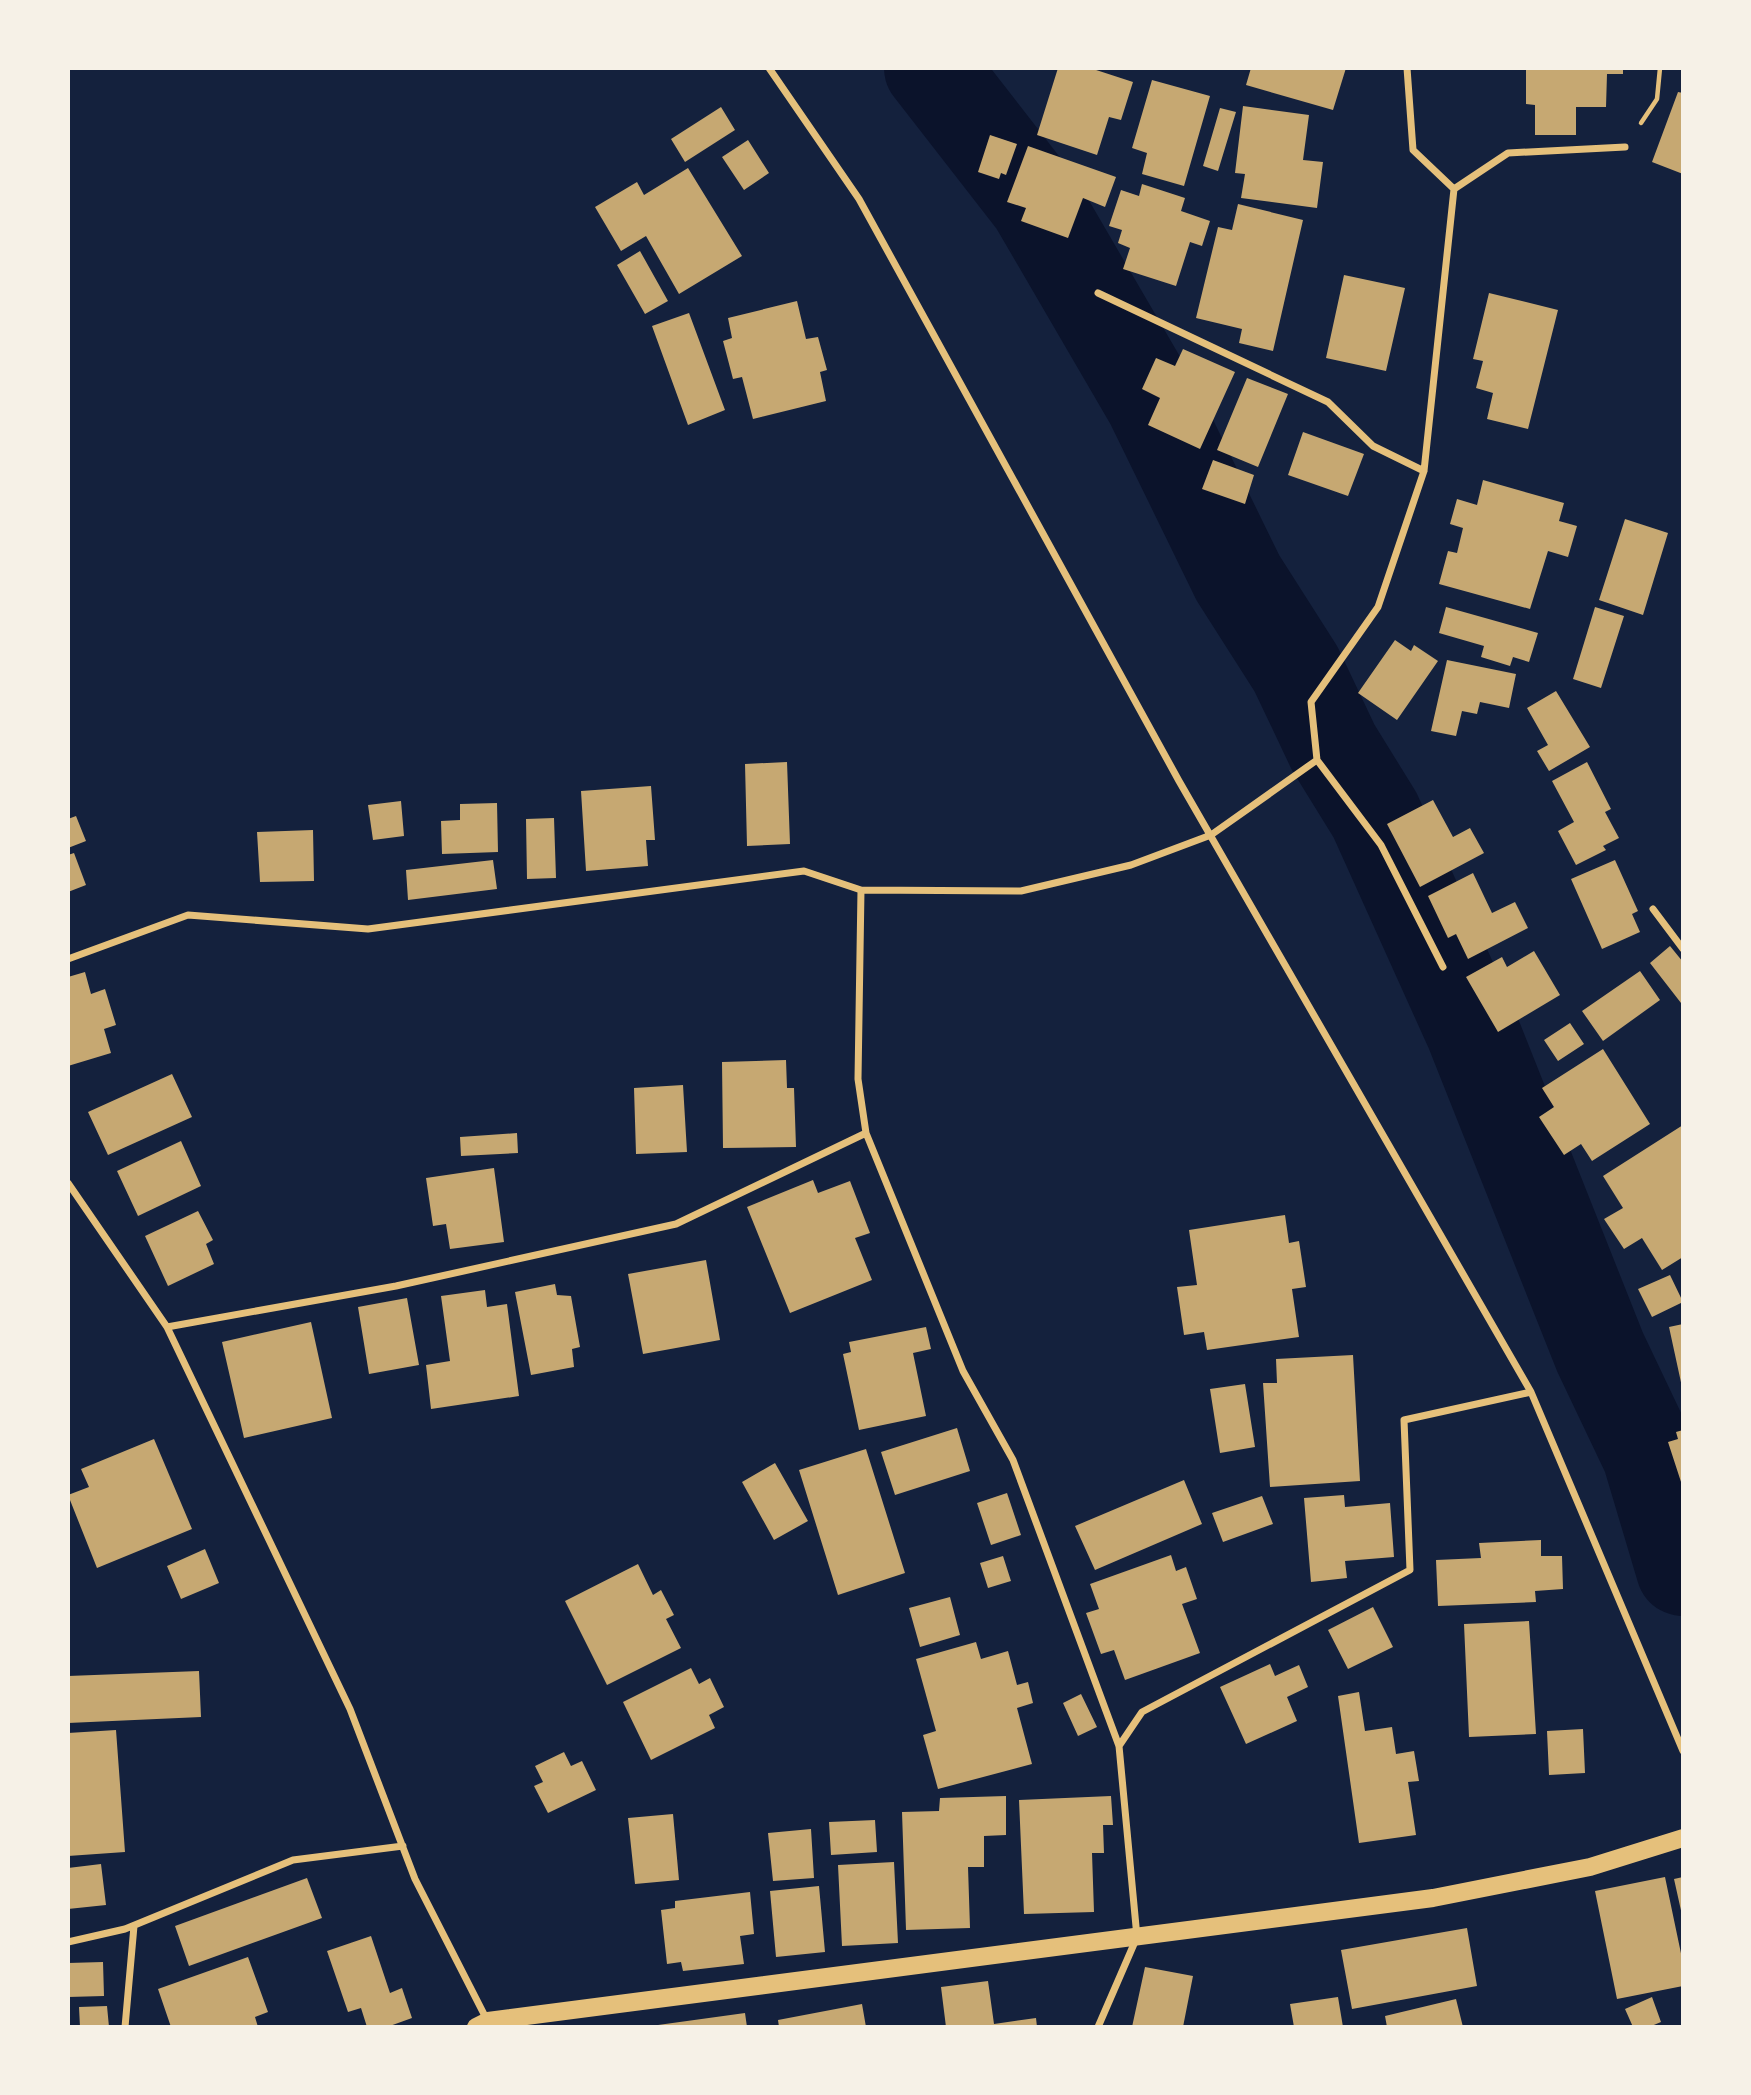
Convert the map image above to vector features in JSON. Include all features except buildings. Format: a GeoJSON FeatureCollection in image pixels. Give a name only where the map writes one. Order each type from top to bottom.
{"type":"FeatureCollection","features":[{"type":"Feature","properties":{"kind":"main road"},"geometry":{"type":"LineString","coordinates":[[485,2025],[1433,1898],[1590,1867],[1683,1838]]}},
{"type":"Feature","properties":{"kind":"street"},"geometry":{"type":"LineString","coordinates":[[769,68],[859,199],[1211,835],[1531,1392],[1560,1453],[1683,1751]]}},
{"type":"Feature","properties":{"kind":"street"},"geometry":{"type":"LineString","coordinates":[[1407,68],[1413,150],[1454,189]]}},
{"type":"Feature","properties":{"kind":"street"},"geometry":{"type":"LineString","coordinates":[[1454,189],[1508,153],[1625,147]]}},
{"type":"Feature","properties":{"kind":"street"},"geometry":{"type":"LineString","coordinates":[[1443,967],[1381,845],[1317,760],[1311,702],[1378,607],[1424,471],[1454,189]]}},
{"type":"Feature","properties":{"kind":"street"},"geometry":{"type":"LineString","coordinates":[[1098,293],[1328,402],[1373,446],[1424,471]]}},
{"type":"Feature","properties":{"kind":"street"},"geometry":{"type":"LineString","coordinates":[[68,959],[188,915],[368,929],[803,871],[861,890],[1021,891],[1131,865],[1211,835],[1317,760]]}},
{"type":"Feature","properties":{"kind":"street"},"geometry":{"type":"LineString","coordinates":[[861,890],[858,1079],[866,1133],[963,1371],[1013,1460],[1119,1746],[1137,1937],[1098,2027]]}},
{"type":"Feature","properties":{"kind":"street"},"geometry":{"type":"LineString","coordinates":[[1653,909],[1683,949]]}},
{"type":"Feature","properties":{"kind":"street"},"geometry":{"type":"LineString","coordinates":[[167,1327],[396,1286],[676,1224],[866,1133]]}},
{"type":"Feature","properties":{"kind":"street"},"geometry":{"type":"LineString","coordinates":[[68,1183],[167,1327],[349,1709],[415,1880],[485,2025]]}},
{"type":"Feature","properties":{"kind":"street"},"geometry":{"type":"LineString","coordinates":[[1119,1746],[1142,1712],[1410,1570],[1405,1420],[1531,1392]]}},
{"type":"Feature","properties":{"kind":"street"},"geometry":{"type":"LineString","coordinates":[[68,1942],[134,1926],[293,1860],[403,1846]]}},
{"type":"Feature","properties":{"kind":"street"},"geometry":{"type":"LineString","coordinates":[[125,2027],[134,1926]]}},
{"type":"Feature","properties":{"kind":"path"},"geometry":{"type":"LineString","coordinates":[[1625,147],[1657,99],[1660,68]]}},
{"type":"Feature","properties":{"kind":"waterway"},"geometry":{"type":"LineString","coordinates":[[931,68],[1036,203],[1152,402],[1238,578],[1296,669],[1333,747],[1375,815],[1472,1030],[1600,1352],[1649,1455],[1683,1569]]}}]}
